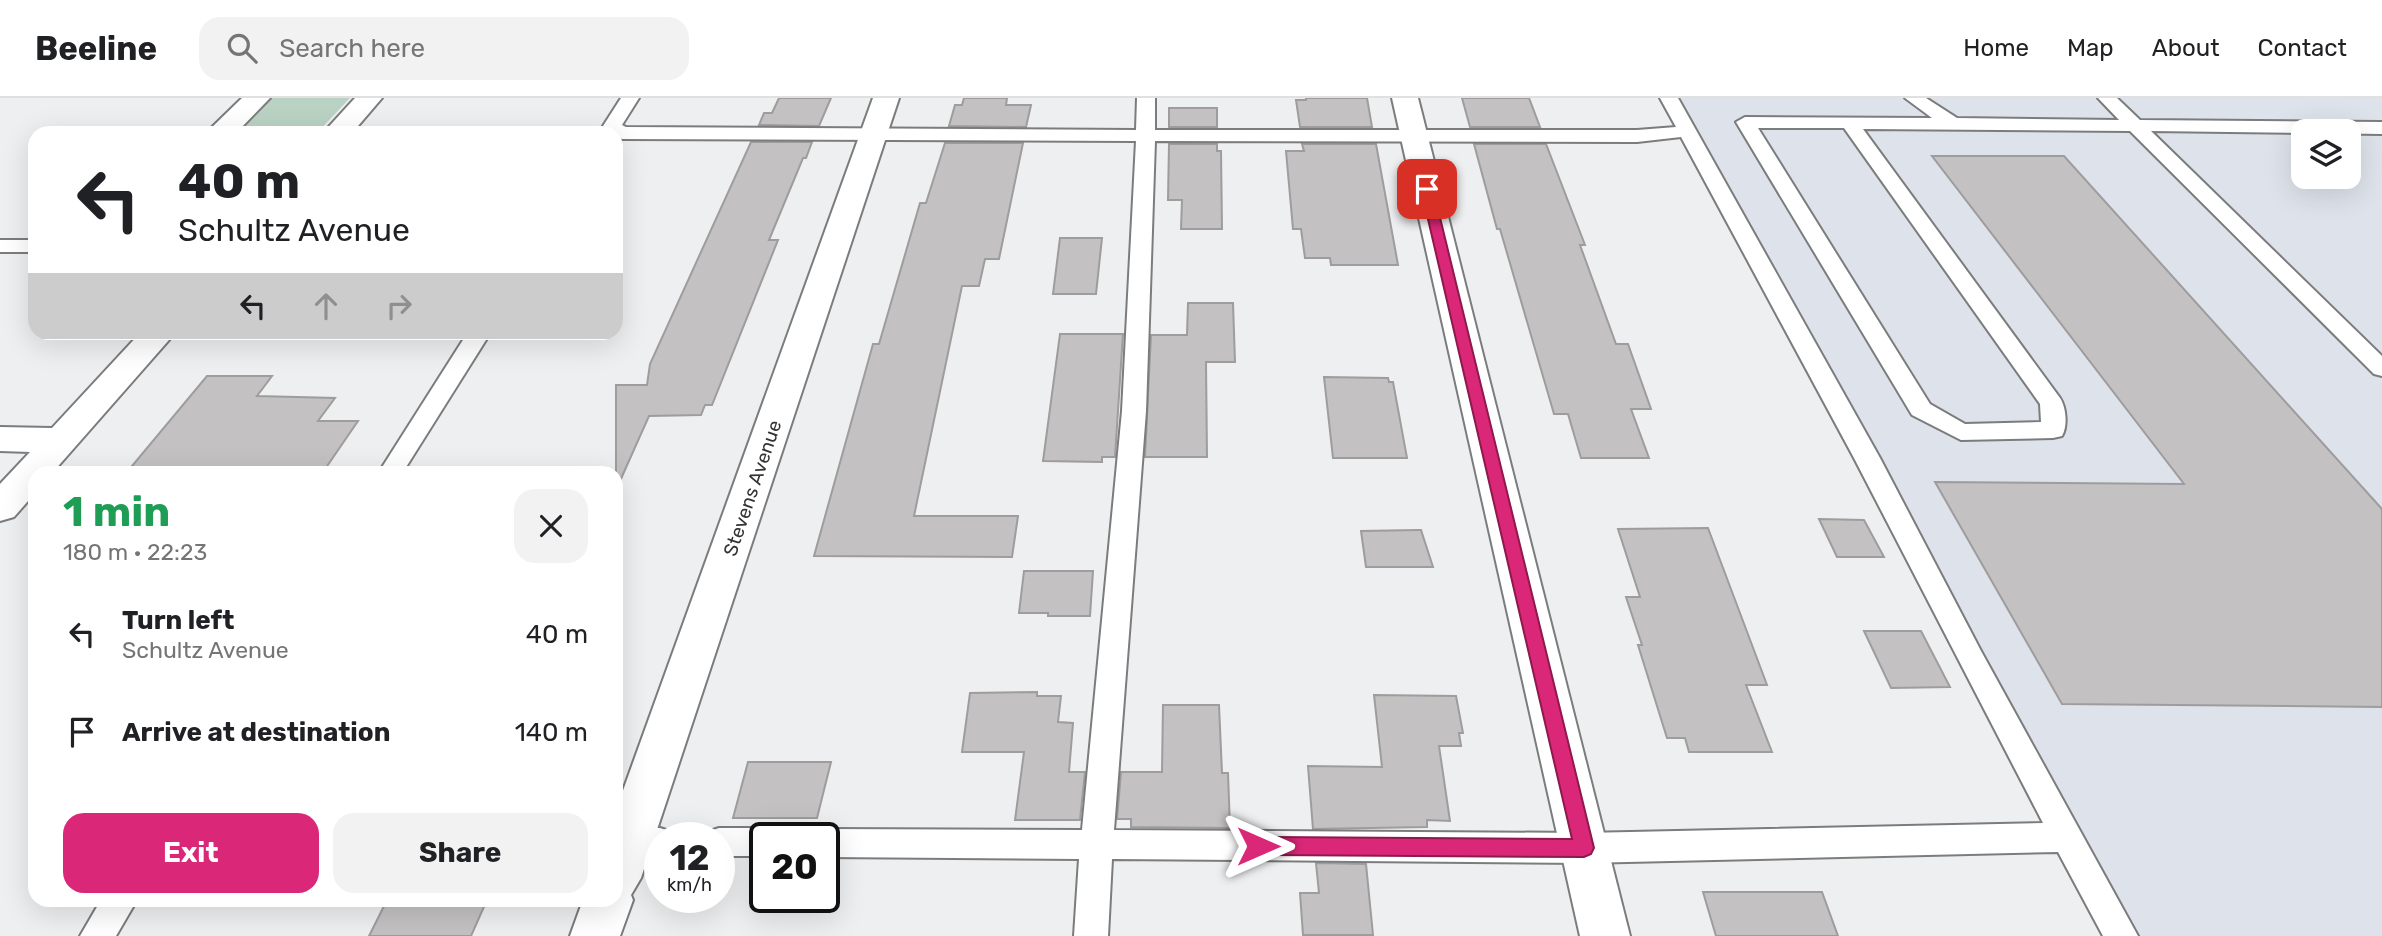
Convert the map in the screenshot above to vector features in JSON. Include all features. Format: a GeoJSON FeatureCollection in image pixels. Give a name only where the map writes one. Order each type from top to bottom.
{"type":"FeatureCollection","features":[{"type":"Feature","properties":{"kind":"street"},"geometry":{"type":"LineString","coordinates":[[227,126],[257,98]]}},
{"type":"Feature","properties":{"kind":"street"},"geometry":{"type":"LineString","coordinates":[[343,126],[369,98]]}},
{"type":"Feature","properties":{"kind":"street","name":"Stevens Avenue"},"geometry":{"type":"LineString","coordinates":[[623,864],[635,841],[886,98]]}},
{"type":"Feature","properties":{"kind":"street"},"geometry":{"type":"LineString","coordinates":[[1405,98],[1605,936]]}},
{"type":"Feature","properties":{"kind":"street"},"geometry":{"type":"LineString","coordinates":[[39,466],[153,340]]}},
{"type":"Feature","properties":{"kind":"street"},"geometry":{"type":"LineString","coordinates":[[0,439],[63,440]]}},
{"type":"Feature","properties":{"kind":"street"},"geometry":{"type":"LineString","coordinates":[[0,508],[28,478]]}},
{"type":"Feature","properties":{"kind":"street"},"geometry":{"type":"LineString","coordinates":[[596,936],[606,907]]}},
{"type":"Feature","properties":{"kind":"lane"},"geometry":{"type":"LineString","coordinates":[[612,126],[630,98]]}},
{"type":"Feature","properties":{"kind":"lane"},"geometry":{"type":"LineString","coordinates":[[1091,936],[1096,845],[1126,515],[1144,232],[1146,98]]}},
{"type":"Feature","properties":{"kind":"lane"},"geometry":{"type":"LineString","coordinates":[[1670,98],[1867,458],[2121,936]]}},
{"type":"Feature","properties":{"kind":"lane"},"geometry":{"type":"LineString","coordinates":[[1914,98],[1950,122]]}},
{"type":"Feature","properties":{"kind":"lane"},"geometry":{"type":"LineString","coordinates":[[2107,98],[2382,369]]}},
{"type":"Feature","properties":{"kind":"lane"},"geometry":{"type":"LineString","coordinates":[[1849,122],[2052,403],[2053,430],[1961,432],[1921,409],[1745,122],[1849,122],[1950,122],[2382,128]]}},
{"type":"Feature","properties":{"kind":"lane"},"geometry":{"type":"LineString","coordinates":[[623,134],[1637,136],[1687,131]]}},
{"type":"Feature","properties":{"kind":"lane"},"geometry":{"type":"LineString","coordinates":[[0,246],[28,246]]}},
{"type":"Feature","properties":{"kind":"lane"},"geometry":{"type":"LineString","coordinates":[[395,466],[475,340]]}},
{"type":"Feature","properties":{"kind":"lane"},"geometry":{"type":"LineString","coordinates":[[840,843],[1584,848],[2067,837]]}},
{"type":"Feature","properties":{"kind":"lane"},"geometry":{"type":"LineString","coordinates":[[97,936],[116,907]]}},
{"type":"Feature","properties":{"kind":"shaded area"},"geometry":{"type":"Polygon","coordinates":[[[1675,98],[2382,98],[2382,936],[2120,936],[1675,98]]]}},
{"type":"Feature","properties":{"kind":"green space"},"geometry":{"type":"Polygon","coordinates":[[[271,98],[350,98],[324,126],[242,126],[271,98]]]}},
{"type":"Feature","properties":{"kind":"building"},"geometry":{"type":"Polygon","coordinates":[[[779,98],[831,98],[819,126],[759,125],[764,113],[772,113],[779,98]]]}},
{"type":"Feature","properties":{"kind":"building"},"geometry":{"type":"Polygon","coordinates":[[[964,98],[1007,98],[1006,105],[1031,105],[1026,127],[949,126],[955,105],[962,105],[964,98]]]}},
{"type":"Feature","properties":{"kind":"building"},"geometry":{"type":"Polygon","coordinates":[[[1367,98],[1372,127],[1300,127],[1296,100],[1367,98]]]}},
{"type":"Feature","properties":{"kind":"building"},"geometry":{"type":"Polygon","coordinates":[[[1462,98],[1529,98],[1540,127],[1470,127],[1462,98]]]}},
{"type":"Feature","properties":{"kind":"building"},"geometry":{"type":"Polygon","coordinates":[[[1169,108],[1217,108],[1217,127],[1169,127],[1169,108]]]}},
{"type":"Feature","properties":{"kind":"building"},"geometry":{"type":"Polygon","coordinates":[[[751,142],[812,142],[769,240],[778,240],[712,405],[705,405],[701,415],[649,416],[623,474],[623,466],[616,466],[616,385],[647,385],[650,364],[751,142]]]}},
{"type":"Feature","properties":{"kind":"building"},"geometry":{"type":"Polygon","coordinates":[[[945,143],[1023,143],[999,259],[985,259],[979,286],[962,286],[914,516],[1018,516],[1012,557],[814,556],[873,344],[879,344],[920,203],[926,203],[945,143]]]}},
{"type":"Feature","properties":{"kind":"building"},"geometry":{"type":"Polygon","coordinates":[[[1169,144],[1217,144],[1217,151],[1221,151],[1222,229],[1181,229],[1182,200],[1168,200],[1169,144]]]}},
{"type":"Feature","properties":{"kind":"building"},"geometry":{"type":"Polygon","coordinates":[[[1302,144],[1376,144],[1398,265],[1331,265],[1330,258],[1305,258],[1301,229],[1293,229],[1286,151],[1304,151],[1302,144]]]}},
{"type":"Feature","properties":{"kind":"building"},"geometry":{"type":"Polygon","coordinates":[[[1474,144],[1546,144],[1585,245],[1580,245],[1616,344],[1628,344],[1651,409],[1631,409],[1649,458],[1581,458],[1568,414],[1554,414],[1474,144]]]}},
{"type":"Feature","properties":{"kind":"building"},"geometry":{"type":"Polygon","coordinates":[[[1932,156],[2064,156],[2382,509],[2382,707],[2062,704],[1935,482],[2184,484],[1932,156]]]}},
{"type":"Feature","properties":{"kind":"building"},"geometry":{"type":"Polygon","coordinates":[[[1060,238],[1102,238],[1096,294],[1053,294],[1060,238]]]}},
{"type":"Feature","properties":{"kind":"building"},"geometry":{"type":"Polygon","coordinates":[[[1188,303],[1233,303],[1235,362],[1206,362],[1207,457],[1145,457],[1151,335],[1187,335],[1188,303]]]}},
{"type":"Feature","properties":{"kind":"building"},"geometry":{"type":"Polygon","coordinates":[[[1060,334],[1123,334],[1115,457],[1102,457],[1102,462],[1043,461],[1060,334]]]}},
{"type":"Feature","properties":{"kind":"building"},"geometry":{"type":"Polygon","coordinates":[[[207,376],[272,376],[257,396],[335,398],[318,421],[358,421],[327,466],[132,466],[207,376]]]}},
{"type":"Feature","properties":{"kind":"building"},"geometry":{"type":"Polygon","coordinates":[[[1324,377],[1388,378],[1389,382],[1393,382],[1407,458],[1333,458],[1324,377]]]}},
{"type":"Feature","properties":{"kind":"building"},"geometry":{"type":"Polygon","coordinates":[[[1819,519],[1864,520],[1884,557],[1837,557],[1819,519]]]}},
{"type":"Feature","properties":{"kind":"building"},"geometry":{"type":"Polygon","coordinates":[[[1708,528],[1767,685],[1746,685],[1772,752],[1689,752],[1685,738],[1667,738],[1638,645],[1642,645],[1626,597],[1640,597],[1618,529],[1708,528]]]}},
{"type":"Feature","properties":{"kind":"building"},"geometry":{"type":"Polygon","coordinates":[[[1421,530],[1433,567],[1366,567],[1361,531],[1421,530]]]}},
{"type":"Feature","properties":{"kind":"building"},"geometry":{"type":"Polygon","coordinates":[[[1024,571],[1093,571],[1090,616],[1019,613],[1024,571]]]}},
{"type":"Feature","properties":{"kind":"building"},"geometry":{"type":"Polygon","coordinates":[[[1864,631],[1921,631],[1950,687],[1891,688],[1864,631]]]}},
{"type":"Feature","properties":{"kind":"building"},"geometry":{"type":"Polygon","coordinates":[[[1037,692],[1037,696],[1061,696],[1058,722],[1073,723],[1069,772],[1085,772],[1080,820],[1015,820],[1024,752],[962,752],[970,693],[1037,692]]]}},
{"type":"Feature","properties":{"kind":"building"},"geometry":{"type":"Polygon","coordinates":[[[1374,695],[1456,696],[1463,733],[1459,733],[1461,746],[1439,746],[1450,821],[1427,820],[1427,827],[1313,829],[1308,766],[1382,767],[1374,695]]]}},
{"type":"Feature","properties":{"kind":"building"},"geometry":{"type":"Polygon","coordinates":[[[1163,705],[1219,705],[1222,773],[1228,773],[1230,828],[1131,827],[1131,819],[1117,819],[1121,772],[1162,772],[1163,705]]]}},
{"type":"Feature","properties":{"kind":"building"},"geometry":{"type":"Polygon","coordinates":[[[748,762],[831,762],[817,818],[733,818],[748,762]]]}},
{"type":"Feature","properties":{"kind":"building"},"geometry":{"type":"Polygon","coordinates":[[[1316,863],[1366,864],[1373,935],[1303,935],[1300,893],[1319,893],[1316,863]]]}},
{"type":"Feature","properties":{"kind":"building"},"geometry":{"type":"Polygon","coordinates":[[[1703,892],[1822,892],[1838,936],[1716,936],[1703,892]]]}},
{"type":"Feature","properties":{"kind":"building"},"geometry":{"type":"Polygon","coordinates":[[[384,907],[484,907],[471,936],[369,936],[384,907]]]}},
{"type":"Feature","properties":{"kind":"route"},"geometry":{"type":"LineString","coordinates":[[1258,846],[1584,848],[1427,189]]}}]}
